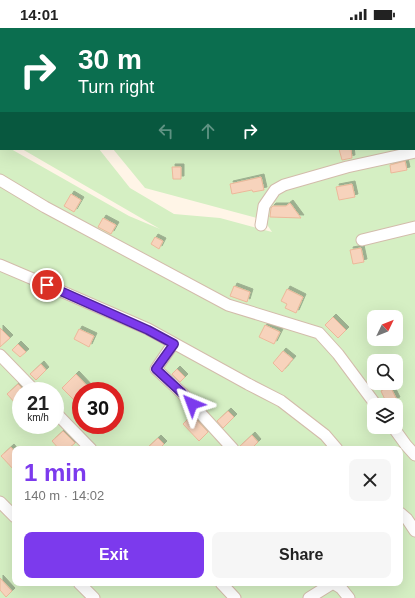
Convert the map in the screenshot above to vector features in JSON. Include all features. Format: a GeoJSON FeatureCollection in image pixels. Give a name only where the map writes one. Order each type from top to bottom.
{"type":"FeatureCollection","features":[{"type":"Feature","properties":{"kind":"street"},"geometry":{"type":"LineString","coordinates":[[261,225],[264,206],[275,190],[284,185],[415,152]]}},
{"type":"Feature","properties":{"kind":"street"},"geometry":{"type":"LineString","coordinates":[[0,180],[45,207],[228,305],[319,333],[338,354],[371,398]]}},
{"type":"Feature","properties":{"kind":"street"},"geometry":{"type":"LineString","coordinates":[[362,240],[415,227]]}},
{"type":"Feature","properties":{"kind":"street"},"geometry":{"type":"LineString","coordinates":[[0,265],[148,330],[248,384],[281,400],[325,435],[334,446]]}},
{"type":"Feature","properties":{"kind":"street"},"geometry":{"type":"LineString","coordinates":[[174,344],[156,369],[182,393],[230,446]]}},
{"type":"Feature","properties":{"kind":"street"},"geometry":{"type":"LineString","coordinates":[[0,355],[26,382]]}},
{"type":"Feature","properties":{"kind":"street"},"geometry":{"type":"LineString","coordinates":[[64,421],[88,446]]}},
{"type":"Feature","properties":{"kind":"street"},"geometry":{"type":"LineString","coordinates":[[397,434],[415,455]]}},
{"type":"Feature","properties":{"kind":"street"},"geometry":{"type":"LineString","coordinates":[[0,502],[12,514]]}},
{"type":"Feature","properties":{"kind":"street"},"geometry":{"type":"LineString","coordinates":[[403,516],[415,531]]}},
{"type":"Feature","properties":{"kind":"street"},"geometry":{"type":"LineString","coordinates":[[82,586],[94,598]]}},
{"type":"Feature","properties":{"kind":"street"},"geometry":{"type":"LineString","coordinates":[[224,586],[235,598]]}},
{"type":"Feature","properties":{"kind":"street"},"geometry":{"type":"LineString","coordinates":[[309,598],[328,586]]}},
{"type":"Feature","properties":{"kind":"street"},"geometry":{"type":"LineString","coordinates":[[338,586],[349,598]]}},
{"type":"Feature","properties":{"kind":"green space"},"geometry":{"type":"Polygon","coordinates":[[[0,150],[13,150],[129,216],[160,229],[24,150],[100,150],[130,188],[174,214],[220,218],[272,232],[264,220],[145,188],[114,150],[415,150],[415,598],[0,598],[0,150]]]}},
{"type":"Feature","properties":{"kind":"building"},"geometry":{"type":"Polygon","coordinates":[[[339,150],[351,150],[352,158],[342,160],[339,150]]]}},
{"type":"Feature","properties":{"kind":"building"},"geometry":{"type":"Polygon","coordinates":[[[405,161],[407,170],[391,173],[390,165],[405,161]]]}},
{"type":"Feature","properties":{"kind":"building"},"geometry":{"type":"Polygon","coordinates":[[[172,167],[181,167],[181,179],[173,179],[172,167]]]}},
{"type":"Feature","properties":{"kind":"building"},"geometry":{"type":"Polygon","coordinates":[[[261,177],[264,190],[253,192],[252,190],[232,194],[230,184],[261,177]]]}},
{"type":"Feature","properties":{"kind":"building"},"geometry":{"type":"Polygon","coordinates":[[[352,184],[355,197],[339,200],[336,187],[352,184]]]}},
{"type":"Feature","properties":{"kind":"building"},"geometry":{"type":"Polygon","coordinates":[[[71,194],[81,200],[74,212],[64,206],[71,194]]]}},
{"type":"Feature","properties":{"kind":"building"},"geometry":{"type":"Polygon","coordinates":[[[290,203],[301,218],[270,217],[271,208],[273,206],[286,206],[290,203]]]}},
{"type":"Feature","properties":{"kind":"building"},"geometry":{"type":"Polygon","coordinates":[[[103,218],[116,225],[111,234],[98,227],[103,218]]]}},
{"type":"Feature","properties":{"kind":"building"},"geometry":{"type":"Polygon","coordinates":[[[155,237],[163,241],[159,249],[151,244],[155,237]]]}},
{"type":"Feature","properties":{"kind":"building"},"geometry":{"type":"Polygon","coordinates":[[[361,248],[364,262],[353,264],[350,250],[361,248]]]}},
{"type":"Feature","properties":{"kind":"building"},"geometry":{"type":"Polygon","coordinates":[[[234,286],[250,292],[247,302],[230,296],[234,286]]]}},
{"type":"Feature","properties":{"kind":"building"},"geometry":{"type":"Polygon","coordinates":[[[287,289],[303,297],[296,313],[285,308],[287,304],[281,301],[287,289]]]}},
{"type":"Feature","properties":{"kind":"building"},"geometry":{"type":"Polygon","coordinates":[[[333,317],[346,330],[338,338],[325,325],[333,317]]]}},
{"type":"Feature","properties":{"kind":"building"},"geometry":{"type":"Polygon","coordinates":[[[265,325],[280,332],[274,344],[259,337],[265,325]]]}},
{"type":"Feature","properties":{"kind":"building"},"geometry":{"type":"Polygon","coordinates":[[[0,328],[10,338],[0,347],[0,328]]]}},
{"type":"Feature","properties":{"kind":"building"},"geometry":{"type":"Polygon","coordinates":[[[79,329],[94,336],[89,347],[74,339],[79,329]]]}},
{"type":"Feature","properties":{"kind":"building"},"geometry":{"type":"Polygon","coordinates":[[[18,344],[26,352],[20,357],[12,350],[18,344]]]}},
{"type":"Feature","properties":{"kind":"building"},"geometry":{"type":"Polygon","coordinates":[[[283,351],[293,359],[282,372],[273,363],[283,351]]]}},
{"type":"Feature","properties":{"kind":"building"},"geometry":{"type":"Polygon","coordinates":[[[41,364],[46,370],[36,380],[30,374],[41,364]]]}},
{"type":"Feature","properties":{"kind":"building"},"geometry":{"type":"Polygon","coordinates":[[[177,369],[185,377],[180,382],[172,374],[177,369]]]}},
{"type":"Feature","properties":{"kind":"building"},"geometry":{"type":"Polygon","coordinates":[[[76,374],[84,382],[72,382],[72,398],[64,390],[64,386],[76,374]]]}},
{"type":"Feature","properties":{"kind":"building"},"geometry":{"type":"Polygon","coordinates":[[[12,389],[12,400],[7,394],[12,389]]]}},
{"type":"Feature","properties":{"kind":"building"},"geometry":{"type":"Polygon","coordinates":[[[392,390],[396,398],[384,398],[381,391],[392,390]]]}},
{"type":"Feature","properties":{"kind":"building"},"geometry":{"type":"Polygon","coordinates":[[[228,411],[234,417],[223,428],[217,421],[228,411]]]}},
{"type":"Feature","properties":{"kind":"building"},"geometry":{"type":"Polygon","coordinates":[[[192,415],[208,432],[199,441],[183,424],[192,415]]]}},
{"type":"Feature","properties":{"kind":"building"},"geometry":{"type":"Polygon","coordinates":[[[64,432],[75,443],[72,446],[56,446],[52,441],[60,434],[64,434],[64,432]]]}},
{"type":"Feature","properties":{"kind":"building"},"geometry":{"type":"Polygon","coordinates":[[[252,435],[258,442],[254,446],[240,446],[252,435]]]}},
{"type":"Feature","properties":{"kind":"building"},"geometry":{"type":"Polygon","coordinates":[[[158,438],[164,444],[162,446],[149,446],[158,438]]]}},
{"type":"Feature","properties":{"kind":"building"},"geometry":{"type":"Polygon","coordinates":[[[11,447],[12,468],[1,456],[11,447]]]}},
{"type":"Feature","properties":{"kind":"building"},"geometry":{"type":"Polygon","coordinates":[[[0,578],[12,591],[6,597],[0,590],[0,578]]]}},
{"type":"Feature","properties":{"kind":"route"},"geometry":{"type":"LineString","coordinates":[[47,285],[148,330],[174,344],[156,369],[192,404]]}}]}
